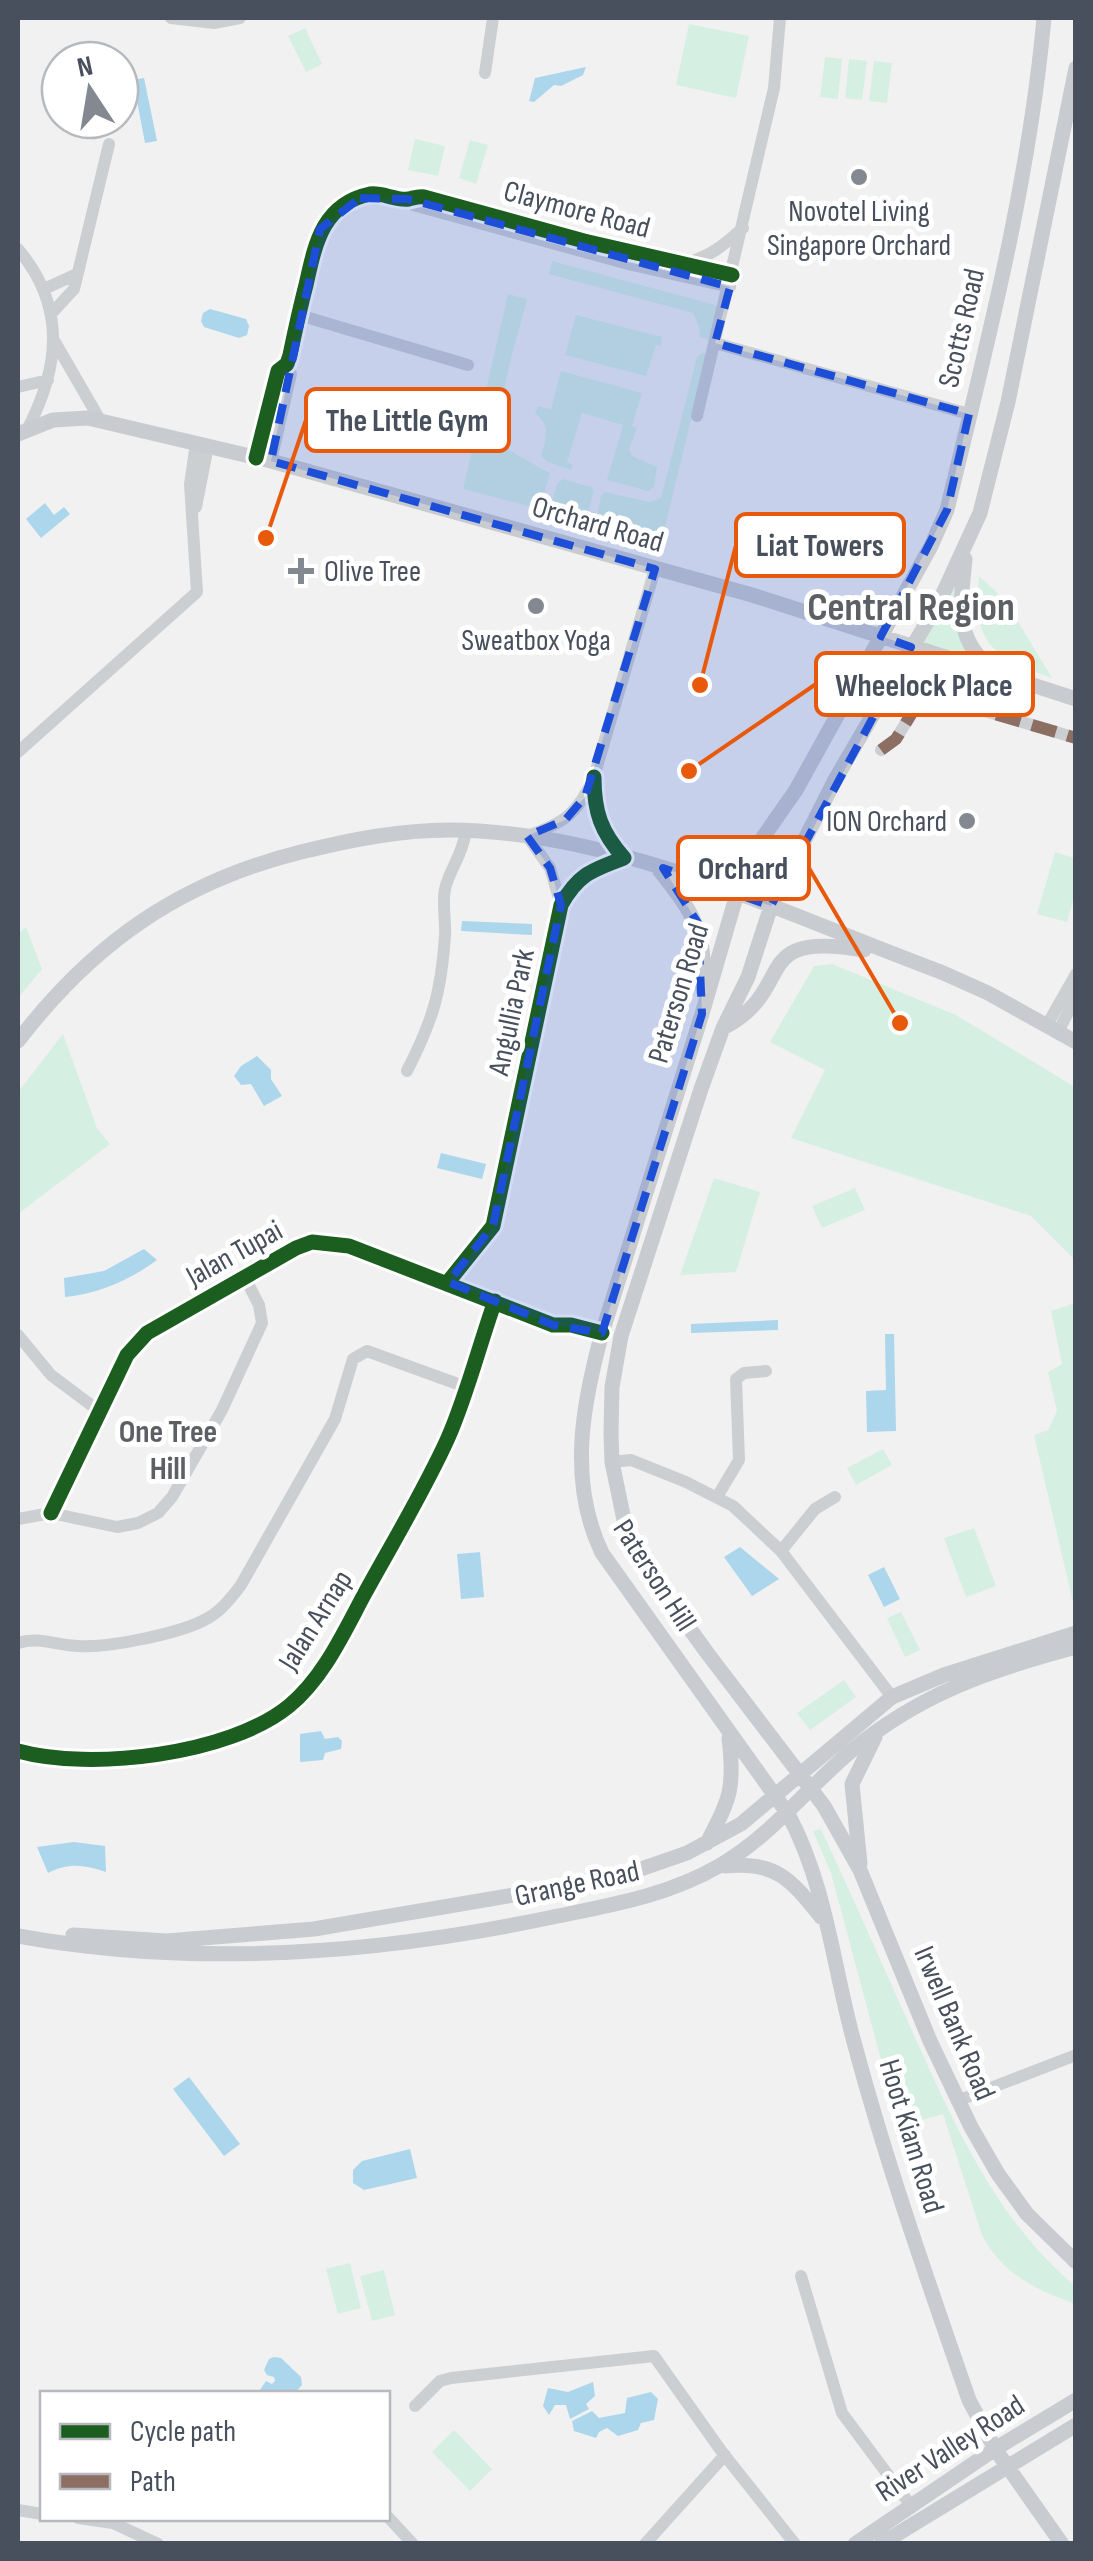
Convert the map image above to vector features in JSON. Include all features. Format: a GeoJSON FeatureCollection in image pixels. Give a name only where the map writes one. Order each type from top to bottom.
{"type":"FeatureCollection","features":[{"type":"Feature","properties":{"kind":"main road","name":"Scotts Road"},"geometry":{"type":"LineString","coordinates":[[881,636],[932,546],[947,510],[1029,140],[1044,18]]}},
{"type":"Feature","properties":{"kind":"main road","name":"Scotts Road"},"geometry":{"type":"LineString","coordinates":[[911,648],[966,548],[985,497],[1076,68]]}},
{"type":"Feature","properties":{"kind":"main road","name":"Orchard Road"},"geometry":{"type":"LineString","coordinates":[[22,431],[66,418],[100,420],[264,459],[752,595],[1076,699]]}},
{"type":"Feature","properties":{"kind":"main road"},"geometry":{"type":"LineString","coordinates":[[966,548],[961,599],[964,633],[977,658],[1004,677]]}},
{"type":"Feature","properties":{"kind":"main road","name":"Paterson Road"},"geometry":{"type":"LineString","coordinates":[[602,1333],[736,895],[758,843],[796,790],[881,636]]}},
{"type":"Feature","properties":{"kind":"main road","name":"Paterson Road"},"geometry":{"type":"LineString","coordinates":[[620,1336],[723,1028],[748,976],[772,906],[836,778],[911,648]]}},
{"type":"Feature","properties":{"kind":"main road"},"geometry":{"type":"LineString","coordinates":[[18,1041],[81,966],[148,915],[226,874],[364,838],[466,830],[526,836],[656,865],[772,906],[988,993],[1076,1042]]}},
{"type":"Feature","properties":{"kind":"main road"},"geometry":{"type":"LineString","coordinates":[[656,865],[698,922],[704,947],[702,1014]]}},
{"type":"Feature","properties":{"kind":"main road"},"geometry":{"type":"LineString","coordinates":[[723,1028],[747,1016],[780,961],[795,949],[820,944],[896,955]]}},
{"type":"Feature","properties":{"kind":"main road","name":"Paterson Hill"},"geometry":{"type":"LineString","coordinates":[[602,1333],[587,1386],[581,1433],[582,1482],[591,1530],[602,1553],[788,1814]]}},
{"type":"Feature","properties":{"kind":"main road","name":"Paterson Hill"},"geometry":{"type":"LineString","coordinates":[[620,1336],[612,1387],[611,1434],[612,1462],[624,1520],[655,1581],[810,1789]]}},
{"type":"Feature","properties":{"kind":"main road","name":"Grange Road"},"geometry":{"type":"LineString","coordinates":[[18,1927],[166,1941],[273,1934],[544,1890],[638,1870],[687,1853],[741,1824],[892,1697],[944,1674],[1076,1634]]}},
{"type":"Feature","properties":{"kind":"main road","name":"Grange Road"},"geometry":{"type":"LineString","coordinates":[[18,1936],[116,1950],[241,1954],[462,1934],[654,1895],[744,1850],[880,1730],[928,1697],[1010,1666],[1076,1647]]}},
{"type":"Feature","properties":{"kind":"main road"},"geometry":{"type":"LineString","coordinates":[[860,1870],[852,1784],[860,1762],[880,1730]]}},
{"type":"Feature","properties":{"kind":"main road"},"geometry":{"type":"LineString","coordinates":[[707,1843],[731,1794],[733,1772],[728,1733]]}},
{"type":"Feature","properties":{"kind":"main road","name":"Irwell Bank Road"},"geometry":{"type":"LineString","coordinates":[[810,1789],[860,1870],[957,2101],[998,2174],[1027,2214],[1076,2262]]}},
{"type":"Feature","properties":{"kind":"main road","name":"Hoot Kiam Road"},"geometry":{"type":"LineString","coordinates":[[788,1814],[804,1846],[854,2041],[970,2400],[995,2449],[1062,2544]]}},
{"type":"Feature","properties":{"kind":"main road"},"geometry":{"type":"LineString","coordinates":[[718,1866],[746,1864],[787,1877],[826,1924]]}},
{"type":"Feature","properties":{"kind":"main road"},"geometry":{"type":"LineString","coordinates":[[638,1870],[653,1878],[654,1895]]}},
{"type":"Feature","properties":{"kind":"main road"},"geometry":{"type":"LineString","coordinates":[[353,1921],[344,1925],[340,1934],[356,1946]]}},
{"type":"Feature","properties":{"kind":"main road","name":"River Valley Road"},"geometry":{"type":"LineString","coordinates":[[855,2544],[995,2449],[1076,2400]]}},
{"type":"Feature","properties":{"kind":"main road","name":"River Valley Road"},"geometry":{"type":"LineString","coordinates":[[880,2544],[1076,2426]]}},
{"type":"Feature","properties":{"kind":"street"},"geometry":{"type":"LineString","coordinates":[[171,18],[214,23],[240,18]]}},
{"type":"Feature","properties":{"kind":"street"},"geometry":{"type":"LineString","coordinates":[[485,73],[493,18]]}},
{"type":"Feature","properties":{"kind":"street"},"geometry":{"type":"LineString","coordinates":[[697,416],[775,83],[780,18]]}},
{"type":"Feature","properties":{"kind":"street"},"geometry":{"type":"LineString","coordinates":[[51,314],[74,290],[108,147]]}},
{"type":"Feature","properties":{"kind":"street","name":"Claymore Road"},"geometry":{"type":"LineString","coordinates":[[264,459],[278,372],[287,364],[313,248],[328,218],[373,193],[441,201],[683,264],[731,281]]}},
{"type":"Feature","properties":{"kind":"street","name":"Claymore Road"},"geometry":{"type":"LineString","coordinates":[[408,199],[412,205],[563,246],[731,281]]}},
{"type":"Feature","properties":{"kind":"street"},"geometry":{"type":"LineString","coordinates":[[683,264],[704,258],[743,228]]}},
{"type":"Feature","properties":{"kind":"street"},"geometry":{"type":"LineString","coordinates":[[18,250],[44,289],[54,339],[48,380],[22,431]]}},
{"type":"Feature","properties":{"kind":"street"},"geometry":{"type":"LineString","coordinates":[[44,289],[77,274]]}},
{"type":"Feature","properties":{"kind":"street"},"geometry":{"type":"LineString","coordinates":[[299,316],[468,365]]}},
{"type":"Feature","properties":{"kind":"street"},"geometry":{"type":"LineString","coordinates":[[54,339],[100,420]]}},
{"type":"Feature","properties":{"kind":"street"},"geometry":{"type":"LineString","coordinates":[[715,343],[969,414]]}},
{"type":"Feature","properties":{"kind":"street"},"geometry":{"type":"LineString","coordinates":[[18,387],[48,380]]}},
{"type":"Feature","properties":{"kind":"street"},"geometry":{"type":"LineString","coordinates":[[18,752],[197,592],[190,484],[202,444]]}},
{"type":"Feature","properties":{"kind":"street"},"geometry":{"type":"LineString","coordinates":[[562,905],[550,868],[526,836],[559,823],[578,808],[594,778],[655,570]]}},
{"type":"Feature","properties":{"kind":"street"},"geometry":{"type":"LineString","coordinates":[[882,750],[896,739],[924,693],[1076,738]]}},
{"type":"Feature","properties":{"kind":"street"},"geometry":{"type":"LineString","coordinates":[[562,905],[581,876],[624,858],[600,826],[594,778]]}},
{"type":"Feature","properties":{"kind":"street"},"geometry":{"type":"LineString","coordinates":[[408,1070],[431,1025],[440,994],[444,891],[462,852],[466,830]]}},
{"type":"Feature","properties":{"kind":"street","name":"Angullia Park"},"geometry":{"type":"LineString","coordinates":[[448,1282],[494,1226],[562,905]]}},
{"type":"Feature","properties":{"kind":"street"},"geometry":{"type":"LineString","coordinates":[[1052,1029],[1076,974]]}},
{"type":"Feature","properties":{"kind":"street"},"geometry":{"type":"LineString","coordinates":[[1052,1029],[1076,997]]}},
{"type":"Feature","properties":{"kind":"street","name":"Jalan Tupai"},"geometry":{"type":"LineString","coordinates":[[51,1513],[127,1355],[147,1333],[312,1242],[349,1246],[553,1325],[571,1324],[602,1333]]}},
{"type":"Feature","properties":{"kind":"street"},"geometry":{"type":"LineString","coordinates":[[18,1519],[51,1513],[117,1527],[148,1518],[172,1496],[222,1410],[262,1323],[260,1305],[245,1278]]}},
{"type":"Feature","properties":{"kind":"street","name":"Jalan Arnap"},"geometry":{"type":"LineString","coordinates":[[18,1751],[84,1760],[174,1750],[261,1726],[289,1706],[331,1655],[448,1438],[494,1301]]}},
{"type":"Feature","properties":{"kind":"street"},"geometry":{"type":"LineString","coordinates":[[18,1335],[51,1376],[100,1410]]}},
{"type":"Feature","properties":{"kind":"street"},"geometry":{"type":"LineString","coordinates":[[18,1643],[34,1640],[103,1646],[183,1628],[206,1619],[227,1604],[241,1586],[335,1418],[353,1360],[359,1353],[367,1351],[466,1386]]}},
{"type":"Feature","properties":{"kind":"street"},"geometry":{"type":"LineString","coordinates":[[717,1497],[739,1460],[736,1380],[744,1373],[766,1371]]}},
{"type":"Feature","properties":{"kind":"street"},"geometry":{"type":"LineString","coordinates":[[611,1434],[619,1450],[632,1460],[733,1506],[781,1550],[892,1697]]}},
{"type":"Feature","properties":{"kind":"street"},"geometry":{"type":"LineString","coordinates":[[612,1462],[632,1460]]}},
{"type":"Feature","properties":{"kind":"street"},"geometry":{"type":"LineString","coordinates":[[781,1550],[815,1510],[835,1497]]}},
{"type":"Feature","properties":{"kind":"street"},"geometry":{"type":"LineString","coordinates":[[18,1944],[64,1944]]}},
{"type":"Feature","properties":{"kind":"street"},"geometry":{"type":"LineString","coordinates":[[957,2101],[1076,2055]]}},
{"type":"Feature","properties":{"kind":"street"},"geometry":{"type":"LineString","coordinates":[[800,2276],[842,2414],[912,2507]]}},
{"type":"Feature","properties":{"kind":"street"},"geometry":{"type":"LineString","coordinates":[[415,2406],[440,2381],[451,2378],[650,2355],[796,2544]]}},
{"type":"Feature","properties":{"kind":"street"},"geometry":{"type":"LineString","coordinates":[[644,2544],[725,2455]]}},
{"type":"Feature","properties":{"kind":"street"},"geometry":{"type":"LineString","coordinates":[[390,2519],[413,2544]]}},
{"type":"Feature","properties":{"kind":"street"},"geometry":{"type":"LineString","coordinates":[[100,2521],[114,2523],[158,2544]]}},
{"type":"Feature","properties":{"kind":"highlighted area"},"geometry":{"type":"Polygon","coordinates":[[[360,198],[408,199],[730,287],[715,343],[969,414],[947,510],[881,636],[911,647],[771,906],[663,868],[698,923],[702,1014],[602,1333],[553,1325],[448,1282],[493,1226],[561,905],[550,868],[527,836],[565,820],[585,797],[655,569],[271,461],[320,229],[360,198]]]}},
{"type":"Feature","properties":{"kind":"green space"},"geometry":{"type":"Polygon","coordinates":[[[689,24],[749,36],[736,98],[676,85],[689,24]]]}},
{"type":"Feature","properties":{"kind":"green space"},"geometry":{"type":"Polygon","coordinates":[[[305,28],[322,64],[306,72],[288,36],[305,28]]]}},
{"type":"Feature","properties":{"kind":"green space"},"geometry":{"type":"Polygon","coordinates":[[[825,57],[842,59],[838,99],[820,97],[825,57]]]}},
{"type":"Feature","properties":{"kind":"green space"},"geometry":{"type":"Polygon","coordinates":[[[849,59],[867,61],[862,100],[845,98],[849,59]]]}},
{"type":"Feature","properties":{"kind":"green space"},"geometry":{"type":"Polygon","coordinates":[[[874,61],[892,63],[887,103],[869,101],[874,61]]]}},
{"type":"Feature","properties":{"kind":"green space"},"geometry":{"type":"Polygon","coordinates":[[[415,139],[445,146],[438,176],[408,170],[415,139]]]}},
{"type":"Feature","properties":{"kind":"green space"},"geometry":{"type":"Polygon","coordinates":[[[470,140],[488,145],[476,184],[459,178],[470,140]]]}},
{"type":"Feature","properties":{"kind":"green space"},"geometry":{"type":"Polygon","coordinates":[[[552,261],[719,306],[711,340],[699,337],[693,313],[549,274],[552,261]]]}},
{"type":"Feature","properties":{"kind":"green space"},"geometry":{"type":"Polygon","coordinates":[[[508,294],[527,299],[503,394],[501,431],[507,448],[550,473],[540,509],[463,489],[508,294]]]}},
{"type":"Feature","properties":{"kind":"green space"},"geometry":{"type":"Polygon","coordinates":[[[576,315],[662,337],[646,376],[565,355],[576,315]]]}},
{"type":"Feature","properties":{"kind":"green space"},"geometry":{"type":"Polygon","coordinates":[[[707,354],[662,539],[596,523],[601,495],[605,492],[650,502],[661,498],[697,357],[707,354]]]}},
{"type":"Feature","properties":{"kind":"green space"},"geometry":{"type":"Polygon","coordinates":[[[561,371],[642,393],[632,426],[637,428],[629,449],[632,456],[657,467],[654,487],[648,491],[607,480],[623,425],[582,413],[567,462],[573,465],[571,470],[541,456],[545,428],[535,413],[538,406],[551,409],[561,371]]]}},
{"type":"Feature","properties":{"kind":"green space"},"geometry":{"type":"Polygon","coordinates":[[[563,479],[594,490],[586,521],[550,511],[557,484],[563,479]]]}},
{"type":"Feature","properties":{"kind":"green space"},"geometry":{"type":"Polygon","coordinates":[[[966,548],[964,633],[1004,677],[911,647],[966,548]]]}},
{"type":"Feature","properties":{"kind":"green space"},"geometry":{"type":"Polygon","coordinates":[[[979,576],[1005,600],[1052,678],[1014,663],[990,645],[979,618],[979,576]]]}},
{"type":"Feature","properties":{"kind":"green space"},"geometry":{"type":"Polygon","coordinates":[[[1055,852],[1075,858],[1075,893],[1067,922],[1037,914],[1055,852]]]}},
{"type":"Feature","properties":{"kind":"green space"},"geometry":{"type":"Polygon","coordinates":[[[26,927],[42,969],[18,998],[18,934],[26,927]]]}},
{"type":"Feature","properties":{"kind":"green space"},"geometry":{"type":"Polygon","coordinates":[[[832,964],[956,1015],[1075,1087],[1075,1260],[1031,1216],[791,1138],[825,1070],[770,1042],[814,966],[832,964]]]}},
{"type":"Feature","properties":{"kind":"green space"},"geometry":{"type":"Polygon","coordinates":[[[63,1034],[97,1128],[110,1144],[18,1214],[18,1092],[63,1034]]]}},
{"type":"Feature","properties":{"kind":"green space"},"geometry":{"type":"Polygon","coordinates":[[[714,1178],[760,1192],[736,1272],[680,1275],[714,1178]]]}},
{"type":"Feature","properties":{"kind":"green space"},"geometry":{"type":"Polygon","coordinates":[[[855,1188],[865,1210],[822,1228],[812,1206],[855,1188]]]}},
{"type":"Feature","properties":{"kind":"green space"},"geometry":{"type":"Polygon","coordinates":[[[1076,1303],[1075,1611],[1034,1435],[1048,1430],[1057,1411],[1048,1372],[1062,1364],[1051,1311],[1076,1303]]]}},
{"type":"Feature","properties":{"kind":"green space"},"geometry":{"type":"Polygon","coordinates":[[[883,1449],[892,1465],[856,1485],[847,1468],[883,1449]]]}},
{"type":"Feature","properties":{"kind":"green space"},"geometry":{"type":"Polygon","coordinates":[[[974,1528],[996,1586],[966,1597],[944,1538],[974,1528]]]}},
{"type":"Feature","properties":{"kind":"green space"},"geometry":{"type":"Polygon","coordinates":[[[901,1612],[920,1650],[905,1657],[887,1618],[901,1612]]]}},
{"type":"Feature","properties":{"kind":"green space"},"geometry":{"type":"Polygon","coordinates":[[[844,1680],[856,1697],[810,1730],[797,1713],[844,1680]]]}},
{"type":"Feature","properties":{"kind":"green space"},"geometry":{"type":"Polygon","coordinates":[[[821,1829],[959,2131],[1021,2230],[1075,2286],[1075,2304],[1021,2279],[990,2249],[943,2114],[899,2127],[831,1873],[813,1831],[821,1829]]]}},
{"type":"Feature","properties":{"kind":"green space"},"geometry":{"type":"Polygon","coordinates":[[[350,2263],[361,2308],[338,2314],[326,2269],[350,2263]]]}},
{"type":"Feature","properties":{"kind":"green space"},"geometry":{"type":"Polygon","coordinates":[[[384,2270],[395,2315],[372,2321],[360,2276],[384,2270]]]}},
{"type":"Feature","properties":{"kind":"green space"},"geometry":{"type":"Polygon","coordinates":[[[454,2430],[492,2469],[470,2491],[432,2452],[454,2430]]]}},
{"type":"Feature","properties":{"kind":"water"},"geometry":{"type":"Polygon","coordinates":[[[586,67],[583,75],[561,86],[554,85],[534,102],[529,101],[535,78],[586,67]]]}},
{"type":"Feature","properties":{"kind":"water"},"geometry":{"type":"Polygon","coordinates":[[[144,78],[157,141],[145,143],[140,79],[144,78]]]}},
{"type":"Feature","properties":{"kind":"water"},"geometry":{"type":"Polygon","coordinates":[[[210,309],[246,319],[247,335],[239,338],[204,327],[203,313],[210,309]]]}},
{"type":"Feature","properties":{"kind":"water"},"geometry":{"type":"Polygon","coordinates":[[[45,503],[54,515],[64,507],[70,514],[41,538],[26,519],[45,503]]]}},
{"type":"Feature","properties":{"kind":"water"},"geometry":{"type":"Polygon","coordinates":[[[462,921],[532,924],[532,935],[461,931],[462,921]]]}},
{"type":"Feature","properties":{"kind":"water"},"geometry":{"type":"Polygon","coordinates":[[[257,1056],[271,1070],[271,1079],[282,1096],[264,1106],[251,1084],[241,1085],[234,1076],[257,1056]]]}},
{"type":"Feature","properties":{"kind":"water"},"geometry":{"type":"Polygon","coordinates":[[[441,1153],[486,1164],[482,1179],[437,1168],[441,1153]]]}},
{"type":"Feature","properties":{"kind":"water"},"geometry":{"type":"Polygon","coordinates":[[[144,1249],[157,1260],[136,1274],[90,1293],[65,1297],[64,1278],[104,1271],[144,1249]]]}},
{"type":"Feature","properties":{"kind":"water"},"geometry":{"type":"Polygon","coordinates":[[[778,1320],[778,1330],[691,1333],[691,1324],[778,1320]]]}},
{"type":"Feature","properties":{"kind":"water"},"geometry":{"type":"Polygon","coordinates":[[[885,1334],[894,1334],[896,1431],[867,1432],[866,1391],[886,1390],[885,1334]]]}},
{"type":"Feature","properties":{"kind":"water"},"geometry":{"type":"Polygon","coordinates":[[[740,1547],[779,1579],[752,1596],[724,1557],[740,1547]]]}},
{"type":"Feature","properties":{"kind":"water"},"geometry":{"type":"Polygon","coordinates":[[[480,1552],[484,1597],[461,1599],[457,1554],[480,1552]]]}},
{"type":"Feature","properties":{"kind":"water"},"geometry":{"type":"Polygon","coordinates":[[[884,1567],[900,1599],[884,1607],[868,1575],[884,1567]]]}},
{"type":"Feature","properties":{"kind":"water"},"geometry":{"type":"Polygon","coordinates":[[[321,1731],[325,1739],[338,1737],[341,1749],[325,1753],[323,1760],[300,1762],[300,1734],[321,1731]]]}},
{"type":"Feature","properties":{"kind":"water"},"geometry":{"type":"Polygon","coordinates":[[[74,1842],[105,1846],[106,1872],[77,1866],[48,1873],[37,1847],[74,1842]]]}},
{"type":"Feature","properties":{"kind":"water"},"geometry":{"type":"Polygon","coordinates":[[[189,2077],[240,2144],[224,2156],[173,2089],[189,2077]]]}},
{"type":"Feature","properties":{"kind":"water"},"geometry":{"type":"Polygon","coordinates":[[[410,2149],[417,2178],[364,2190],[353,2183],[353,2170],[362,2161],[410,2149]]]}},
{"type":"Feature","properties":{"kind":"water"},"geometry":{"type":"Polygon","coordinates":[[[281,2358],[301,2377],[302,2385],[297,2391],[259,2391],[266,2381],[275,2381],[264,2370],[269,2359],[281,2358]]]}},
{"type":"Feature","properties":{"kind":"water"},"geometry":{"type":"Polygon","coordinates":[[[593,2382],[595,2396],[586,2404],[589,2409],[570,2419],[566,2405],[555,2405],[549,2415],[543,2406],[548,2388],[568,2392],[593,2382]]]}},
{"type":"Feature","properties":{"kind":"water"},"geometry":{"type":"Polygon","coordinates":[[[651,2392],[658,2399],[654,2420],[641,2423],[638,2430],[618,2436],[607,2428],[596,2438],[574,2431],[572,2421],[592,2411],[599,2418],[625,2413],[627,2398],[651,2392]]]}},
{"type":"Feature","properties":{"kind":"marked path"},"geometry":{"type":"LineString","coordinates":[[881,750],[896,739],[924,693],[1076,738]]}},
{"type":"Feature","properties":{"kind":"cycle path"},"geometry":{"type":"LineString","coordinates":[[256,458],[278,371],[290,355],[318,241],[331,217],[354,199],[370,194],[404,199],[424,197],[584,241],[732,275]]}},
{"type":"Feature","properties":{"kind":"cycle path"},"geometry":{"type":"LineString","coordinates":[[448,1282],[493,1226],[561,905],[587,874],[624,858],[600,821],[594,777]]}},
{"type":"Feature","properties":{"kind":"cycle path"},"geometry":{"type":"LineString","coordinates":[[51,1513],[127,1355],[147,1333],[312,1242],[349,1246],[553,1325],[602,1333]]}},
{"type":"Feature","properties":{"kind":"cycle path"},"geometry":{"type":"LineString","coordinates":[[18,1751],[82,1759],[158,1754],[231,1737],[289,1706],[323,1668],[439,1458],[495,1301]]}},
{"type":"Feature","properties":{"kind":"place","name":"Novotel Living Singapore Orchard"},"geometry":{"type":"Point","coordinates":[859,177]}},
{"type":"Feature","properties":{"kind":"place","name":"The Little Gym"},"geometry":{"type":"Point","coordinates":[266,538]}},
{"type":"Feature","properties":{"kind":"place","name":"Olive Tree"},"geometry":{"type":"Point","coordinates":[301,571]}},
{"type":"Feature","properties":{"kind":"place","name":"Sweatbox Yoga"},"geometry":{"type":"Point","coordinates":[536,606]}},
{"type":"Feature","properties":{"kind":"place","name":"Liat Towers"},"geometry":{"type":"Point","coordinates":[700,685]}},
{"type":"Feature","properties":{"kind":"place","name":"Wheelock Place"},"geometry":{"type":"Point","coordinates":[689,771]}},
{"type":"Feature","properties":{"kind":"place","name":"ION Orchard"},"geometry":{"type":"Point","coordinates":[967,821]}},
{"type":"Feature","properties":{"kind":"place","name":"Orchard"},"geometry":{"type":"Point","coordinates":[900,1023]}},
{"type":"Feature","properties":{"kind":"district","name":"Central Region"},"geometry":{"type":"Point","coordinates":[911,606]}},
{"type":"Feature","properties":{"kind":"district","name":"One Tree Hill"},"geometry":{"type":"Point","coordinates":[168,1450]}}]}
